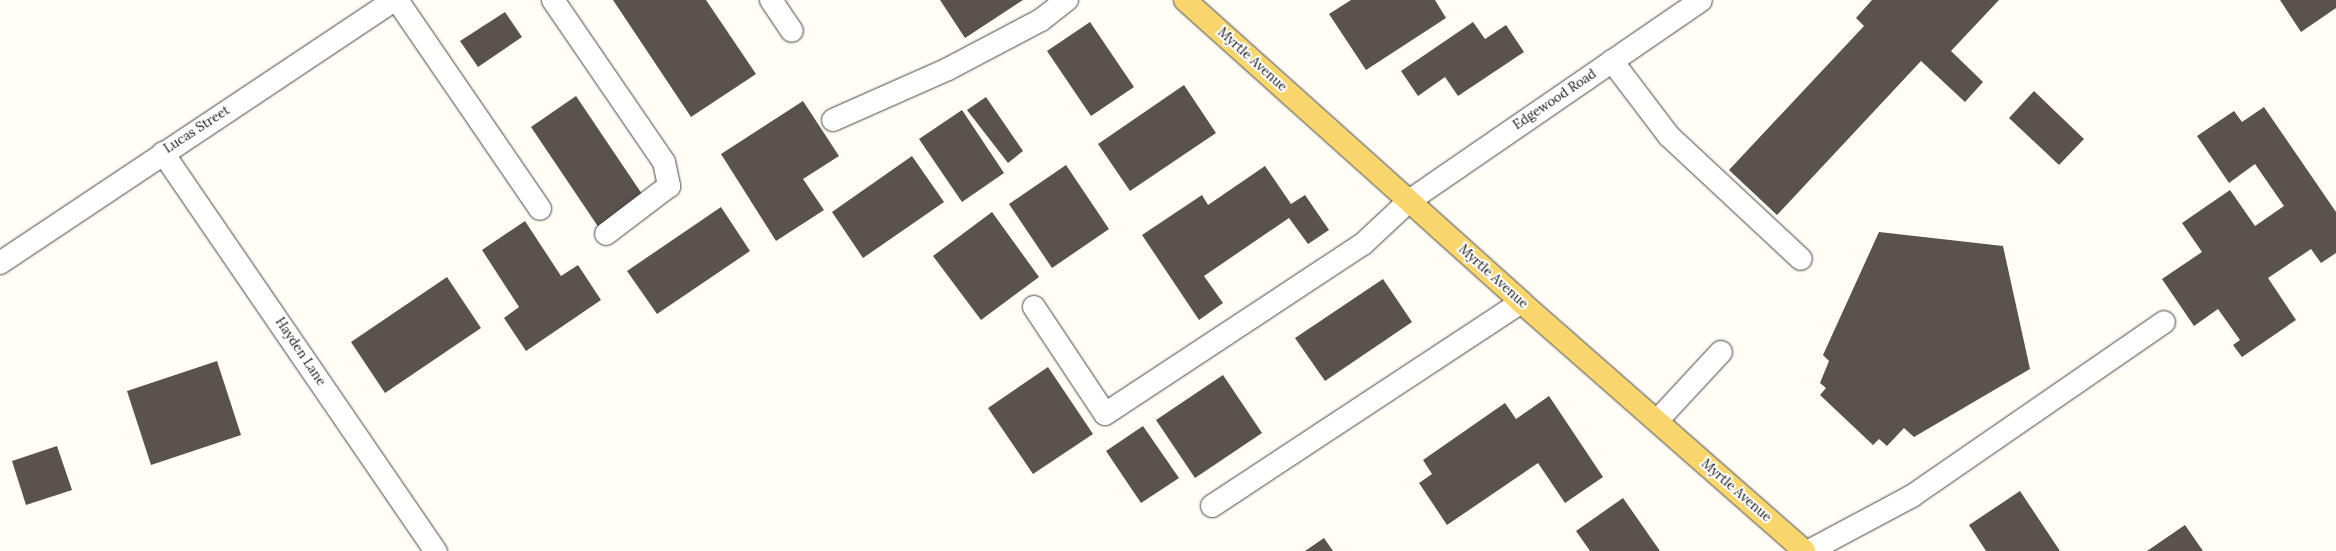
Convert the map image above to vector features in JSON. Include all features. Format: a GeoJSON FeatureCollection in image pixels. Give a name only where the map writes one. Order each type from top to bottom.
{"type":"FeatureCollection","features":[{"type":"Feature","properties":{"kind":"main road","name":"Myrtle Avenue"},"geometry":{"type":"LineString","coordinates":[[1185,0],[1521,302],[1804,551]]}},
{"type":"Feature","properties":{"kind":"street","name":"Lucas Street"},"geometry":{"type":"LineString","coordinates":[[0,263],[163,152],[396,0]]}},
{"type":"Feature","properties":{"kind":"street"},"geometry":{"type":"LineString","coordinates":[[396,0],[540,209]]}},
{"type":"Feature","properties":{"kind":"street"},"geometry":{"type":"LineString","coordinates":[[553,0],[664,162],[669,186],[606,234]]}},
{"type":"Feature","properties":{"kind":"street"},"geometry":{"type":"LineString","coordinates":[[771,0],[792,31]]}},
{"type":"Feature","properties":{"kind":"street"},"geometry":{"type":"LineString","coordinates":[[833,120],[948,69],[1041,20],[1067,0]]}},
{"type":"Feature","properties":{"kind":"street","name":"Edgewood Road"},"geometry":{"type":"LineString","coordinates":[[1034,307],[1105,414],[1363,244],[1409,201],[1701,0]]}},
{"type":"Feature","properties":{"kind":"street"},"geometry":{"type":"LineString","coordinates":[[1612,61],[1669,136],[1801,259]]}},
{"type":"Feature","properties":{"kind":"street","name":"Hayden Lane"},"geometry":{"type":"LineString","coordinates":[[163,152],[436,551]]}},
{"type":"Feature","properties":{"kind":"street"},"geometry":{"type":"LineString","coordinates":[[1212,506],[1521,302]]}},
{"type":"Feature","properties":{"kind":"street"},"geometry":{"type":"LineString","coordinates":[[1810,551],[1912,496],[2164,322]]}},
{"type":"Feature","properties":{"kind":"street"},"geometry":{"type":"LineString","coordinates":[[1657,421],[1721,352]]}},
{"type":"Feature","properties":{"kind":"building"},"geometry":{"type":"Polygon","coordinates":[[[613,0],[706,0],[756,74],[691,117],[613,0]]]}},
{"type":"Feature","properties":{"kind":"building"},"geometry":{"type":"Polygon","coordinates":[[[940,0],[1023,0],[965,38],[940,0]]]}},
{"type":"Feature","properties":{"kind":"building"},"geometry":{"type":"Polygon","coordinates":[[[1351,0],[1435,0],[1446,18],[1366,70],[1329,14],[1351,0]]]}},
{"type":"Feature","properties":{"kind":"building"},"geometry":{"type":"Polygon","coordinates":[[[1872,0],[1999,0],[1951,51],[1983,82],[1965,102],[1921,61],[1777,215],[1729,170],[1864,26],[1856,18],[1872,0]]]}},
{"type":"Feature","properties":{"kind":"building"},"geometry":{"type":"Polygon","coordinates":[[[2280,0],[2336,0],[2336,8],[2301,32],[2280,0]]]}},
{"type":"Feature","properties":{"kind":"building"},"geometry":{"type":"Polygon","coordinates":[[[505,12],[522,37],[478,67],[460,41],[505,12]]]}},
{"type":"Feature","properties":{"kind":"building"},"geometry":{"type":"Polygon","coordinates":[[[1090,22],[1134,87],[1091,116],[1047,51],[1090,22]]]}},
{"type":"Feature","properties":{"kind":"building"},"geometry":{"type":"Polygon","coordinates":[[[1473,22],[1485,39],[1506,25],[1524,52],[1458,96],[1445,77],[1418,96],[1401,71],[1473,22]]]}},
{"type":"Feature","properties":{"kind":"building"},"geometry":{"type":"Polygon","coordinates":[[[1184,85],[1216,133],[1130,191],[1098,144],[1184,85]]]}},
{"type":"Feature","properties":{"kind":"building"},"geometry":{"type":"Polygon","coordinates":[[[2034,91],[2084,139],[2059,165],[2009,118],[2034,91]]]}},
{"type":"Feature","properties":{"kind":"building"},"geometry":{"type":"Polygon","coordinates":[[[576,96],[644,197],[599,228],[531,127],[576,96]]]}},
{"type":"Feature","properties":{"kind":"building"},"geometry":{"type":"Polygon","coordinates":[[[986,97],[1023,151],[1008,163],[967,110],[986,97]]]}},
{"type":"Feature","properties":{"kind":"building"},"geometry":{"type":"Polygon","coordinates":[[[803,101],[839,156],[803,179],[824,210],[776,241],[721,154],[803,101]]]}},
{"type":"Feature","properties":{"kind":"building"},"geometry":{"type":"Polygon","coordinates":[[[2264,107],[2336,212],[2336,253],[2321,263],[2311,249],[2268,278],[2296,320],[2242,357],[2233,345],[2240,340],[2218,309],[2194,326],[2162,279],[2202,252],[2182,223],[2230,190],[2255,226],[2284,206],[2255,164],[2229,183],[2197,136],[2234,111],[2242,122],[2264,107]]]}},
{"type":"Feature","properties":{"kind":"building"},"geometry":{"type":"Polygon","coordinates":[[[962,110],[1004,173],[962,202],[919,139],[962,110]]]}},
{"type":"Feature","properties":{"kind":"building"},"geometry":{"type":"Polygon","coordinates":[[[912,156],[944,202],[863,258],[832,212],[912,156]]]}},
{"type":"Feature","properties":{"kind":"building"},"geometry":{"type":"Polygon","coordinates":[[[1066,165],[1109,229],[1052,268],[1009,204],[1066,165]]]}},
{"type":"Feature","properties":{"kind":"building"},"geometry":{"type":"Polygon","coordinates":[[[1265,166],[1291,204],[1305,195],[1329,230],[1308,244],[1289,218],[1204,276],[1223,303],[1199,320],[1142,235],[1202,195],[1208,205],[1265,166]]]}},
{"type":"Feature","properties":{"kind":"building"},"geometry":{"type":"Polygon","coordinates":[[[721,207],[750,251],[657,314],[627,271],[721,207]]]}},
{"type":"Feature","properties":{"kind":"building"},"geometry":{"type":"Polygon","coordinates":[[[992,212],[1039,277],[981,320],[933,256],[992,212]]]}},
{"type":"Feature","properties":{"kind":"building"},"geometry":{"type":"Polygon","coordinates":[[[525,221],[561,276],[578,265],[601,300],[526,351],[504,318],[519,307],[482,250],[525,221]]]}},
{"type":"Feature","properties":{"kind":"building"},"geometry":{"type":"Polygon","coordinates":[[[1879,232],[2003,246],[2030,369],[1914,437],[1904,428],[1887,446],[1879,439],[1873,445],[1820,395],[1826,388],[1820,383],[1829,361],[1823,355],[1879,232]]]}},
{"type":"Feature","properties":{"kind":"building"},"geometry":{"type":"Polygon","coordinates":[[[447,277],[481,328],[385,393],[351,342],[447,277]]]}},
{"type":"Feature","properties":{"kind":"building"},"geometry":{"type":"Polygon","coordinates":[[[1383,279],[1412,322],[1325,381],[1295,338],[1383,279]]]}},
{"type":"Feature","properties":{"kind":"building"},"geometry":{"type":"Polygon","coordinates":[[[217,361],[241,435],[151,465],[127,391],[217,361]]]}},
{"type":"Feature","properties":{"kind":"building"},"geometry":{"type":"Polygon","coordinates":[[[1048,367],[1093,434],[1033,474],[988,408],[1048,367]]]}},
{"type":"Feature","properties":{"kind":"building"},"geometry":{"type":"Polygon","coordinates":[[[1223,375],[1262,433],[1195,478],[1156,420],[1223,375]]]}},
{"type":"Feature","properties":{"kind":"building"},"geometry":{"type":"Polygon","coordinates":[[[1549,396],[1603,477],[1565,503],[1538,463],[1447,525],[1419,483],[1432,474],[1423,460],[1505,403],[1516,419],[1549,396]]]}},
{"type":"Feature","properties":{"kind":"building"},"geometry":{"type":"Polygon","coordinates":[[[1143,426],[1179,478],[1141,503],[1106,451],[1143,426]]]}},
{"type":"Feature","properties":{"kind":"building"},"geometry":{"type":"Polygon","coordinates":[[[57,446],[72,490],[26,505],[12,461],[57,446]]]}},
{"type":"Feature","properties":{"kind":"building"},"geometry":{"type":"Polygon","coordinates":[[[2020,491],[2060,551],[1986,551],[1969,525],[2020,491]]]}},
{"type":"Feature","properties":{"kind":"building"},"geometry":{"type":"Polygon","coordinates":[[[1623,498],[1660,551],[1590,551],[1576,531],[1623,498]]]}},
{"type":"Feature","properties":{"kind":"building"},"geometry":{"type":"Polygon","coordinates":[[[2185,525],[2203,551],[2147,551],[2185,525]]]}},
{"type":"Feature","properties":{"kind":"building"},"geometry":{"type":"Polygon","coordinates":[[[1324,538],[1333,551],[1305,551],[1324,538]]]}}]}
